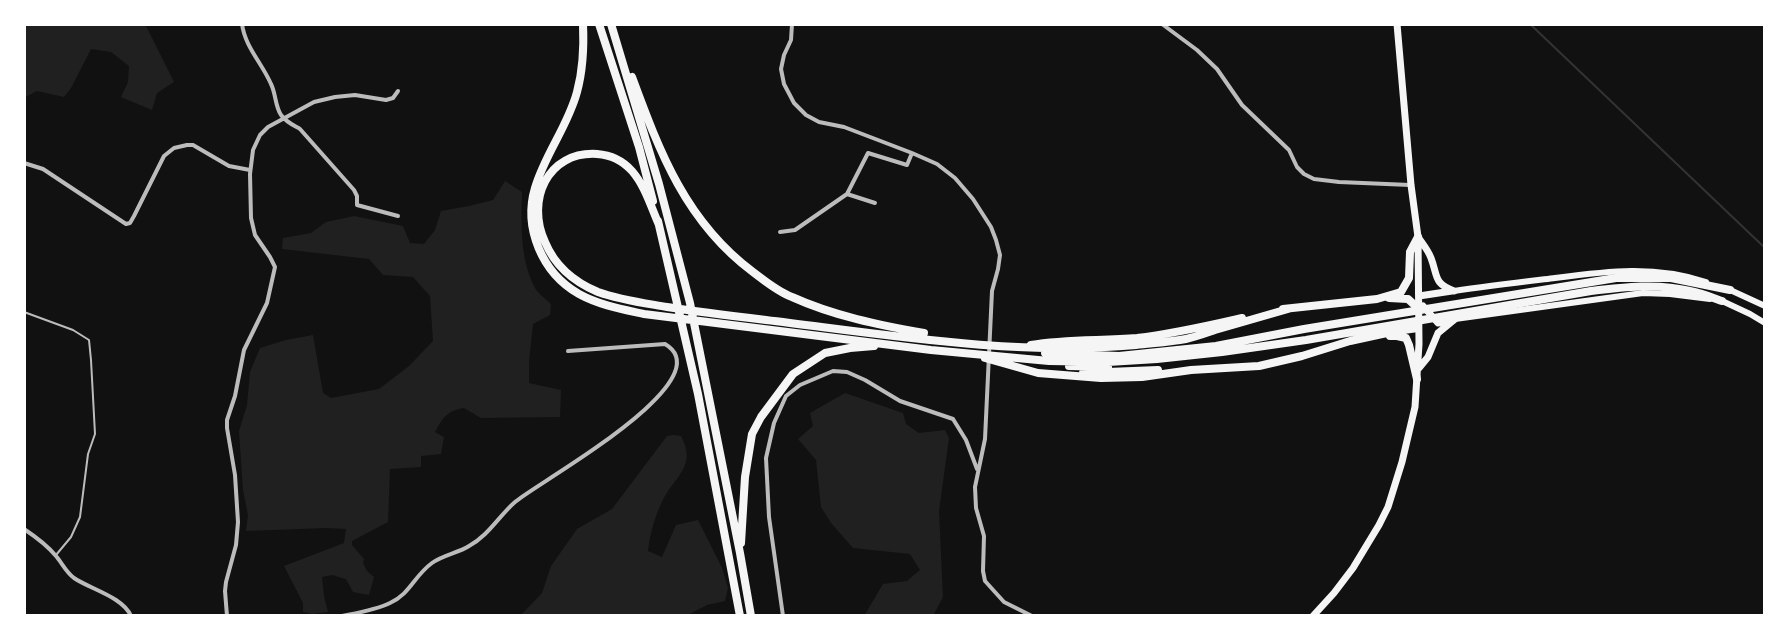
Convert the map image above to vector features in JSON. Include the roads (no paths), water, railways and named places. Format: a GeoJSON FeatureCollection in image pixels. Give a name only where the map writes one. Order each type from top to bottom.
{"type":"FeatureCollection","features":[{"type":"Feature","properties":{"kind":"highway"},"geometry":{"type":"LineString","coordinates":[[583,24],[583,58],[577,92],[538,181],[532,208],[535,240],[542,256],[562,281],[577,293],[597,302],[644,314],[931,350]]}},
{"type":"Feature","properties":{"kind":"highway"},"geometry":{"type":"LineString","coordinates":[[599,24],[639,147],[685,333],[740,616]]}},
{"type":"Feature","properties":{"kind":"highway"},"geometry":{"type":"LineString","coordinates":[[612,24],[659,184],[690,303],[751,616]]}},
{"type":"Feature","properties":{"kind":"highway"},"geometry":{"type":"LineString","coordinates":[[612,24],[664,160],[690,206],[709,230],[745,266],[789,297],[857,320],[994,347],[1081,351],[1138,350],[1286,332],[1616,278],[1671,278],[1730,290]]}},
{"type":"Feature","properties":{"kind":"highway"},"geometry":{"type":"LineString","coordinates":[[659,225],[642,186],[633,172],[624,164],[604,155],[583,154],[561,162],[551,171],[540,194],[539,222],[548,250],[566,273],[580,284],[597,292],[627,300],[703,312],[978,344]]}},
{"type":"Feature","properties":{"kind":"highway"},"geometry":{"type":"LineString","coordinates":[[1377,299],[1401,292],[1409,278],[1410,252],[1418,237]]}},
{"type":"Feature","properties":{"kind":"highway"},"geometry":{"type":"LineString","coordinates":[[740,554],[745,477],[752,434],[760,417],[793,374],[825,353],[878,346],[1049,361],[1108,362],[1222,352],[1306,340],[1627,287],[1648,286],[1688,290],[1722,301]]}},
{"type":"Feature","properties":{"kind":"highway"},"geometry":{"type":"LineString","coordinates":[[1018,347],[1047,342],[1136,338],[1175,333],[1270,311],[1377,299],[1408,298],[1419,302]]}},
{"type":"Feature","properties":{"kind":"highway"},"geometry":{"type":"LineString","coordinates":[[1046,349],[1136,345],[1186,339],[1288,309]]}},
{"type":"Feature","properties":{"kind":"highway"},"geometry":{"type":"LineString","coordinates":[[969,353],[1038,373],[1101,378],[1142,377],[1188,370],[1259,366],[1350,341],[1418,328]]}},
{"type":"Feature","properties":{"kind":"highway"},"geometry":{"type":"LineString","coordinates":[[1018,347],[1046,353],[1119,356],[1216,346],[1286,332]]}},
{"type":"Feature","properties":{"kind":"highway"},"geometry":{"type":"LineString","coordinates":[[1350,341],[1397,336],[1406,338],[1417,379]]}},
{"type":"Feature","properties":{"kind":"main road"},"geometry":{"type":"LineString","coordinates":[[1313,616],[1334,593],[1366,548],[1388,507],[1402,462],[1412,418],[1419,368],[1418,237],[1397,24]]}},
{"type":"Feature","properties":{"kind":"main road"},"geometry":{"type":"LineString","coordinates":[[1418,237],[1431,258],[1438,282],[1454,291]]}},
{"type":"Feature","properties":{"kind":"main road"},"geometry":{"type":"LineString","coordinates":[[1419,302],[1454,291],[1608,271],[1645,271],[1686,275],[1730,290],[1763,305]]}},
{"type":"Feature","properties":{"kind":"main road"},"geometry":{"type":"LineString","coordinates":[[1419,302],[1438,323],[1643,293],[1670,294],[1722,301],[1765,323]]}},
{"type":"Feature","properties":{"kind":"main road"},"geometry":{"type":"LineString","coordinates":[[1419,368],[1428,357],[1438,333],[1455,319]]}},
{"type":"Feature","properties":{"kind":"street"},"geometry":{"type":"LineString","coordinates":[[242,24],[244,35],[271,83],[278,110],[283,118],[300,129],[354,190],[357,205],[398,216]]}},
{"type":"Feature","properties":{"kind":"street"},"geometry":{"type":"LineString","coordinates":[[792,24],[791,40],[781,69],[784,84],[798,108],[819,122],[843,128],[937,164],[955,178],[973,199],[991,227],[1000,255],[992,291],[985,439],[975,496],[984,536],[983,571],[986,581],[1004,602],[1032,616]]}},
{"type":"Feature","properties":{"kind":"street"},"geometry":{"type":"LineString","coordinates":[[1162,24],[1197,50],[1217,69],[1242,105],[1289,150],[1297,167],[1304,174],[1314,179],[1339,182],[1411,184]]}},
{"type":"Feature","properties":{"kind":"street"},"geometry":{"type":"LineString","coordinates":[[227,616],[226,582],[236,545],[238,522],[235,475],[226,428],[227,420],[235,396],[244,350],[267,303],[275,267],[255,235],[253,227],[249,201],[253,150],[260,135],[268,127],[314,102],[355,95],[386,100],[393,98],[398,91]]}},
{"type":"Feature","properties":{"kind":"street"},"geometry":{"type":"LineString","coordinates":[[24,163],[43,169],[126,224],[130,223],[134,216],[164,156],[174,148],[193,145],[229,166],[250,170]]}},
{"type":"Feature","properties":{"kind":"street"},"geometry":{"type":"LineString","coordinates":[[780,232],[795,230],[847,194],[868,153],[907,165],[912,153]]}},
{"type":"Feature","properties":{"kind":"street"},"geometry":{"type":"LineString","coordinates":[[847,194],[875,204]]}},
{"type":"Feature","properties":{"kind":"street"},"geometry":{"type":"LineString","coordinates":[[342,616],[389,604],[409,589],[420,572],[435,561],[477,541],[515,502],[613,437],[662,395],[674,376],[675,355],[671,347],[665,344],[568,351]]}},
{"type":"Feature","properties":{"kind":"street"},"geometry":{"type":"LineString","coordinates":[[783,616],[778,567],[769,517],[766,458],[774,423],[786,396],[800,385],[833,371],[847,372],[900,401],[952,419],[966,440],[978,471]]}},
{"type":"Feature","properties":{"kind":"street"},"geometry":{"type":"LineString","coordinates":[[24,529],[41,540],[56,555],[70,576],[112,597],[129,611],[131,616]]}},
{"type":"Feature","properties":{"kind":"lane"},"geometry":{"type":"LineString","coordinates":[[24,312],[73,330],[89,340],[95,434],[88,454],[80,518],[71,537],[56,555]]}},
{"type":"Feature","properties":{"kind":"waterway"},"geometry":{"type":"LineString","coordinates":[[1530,24],[1765,248]]}}]}
